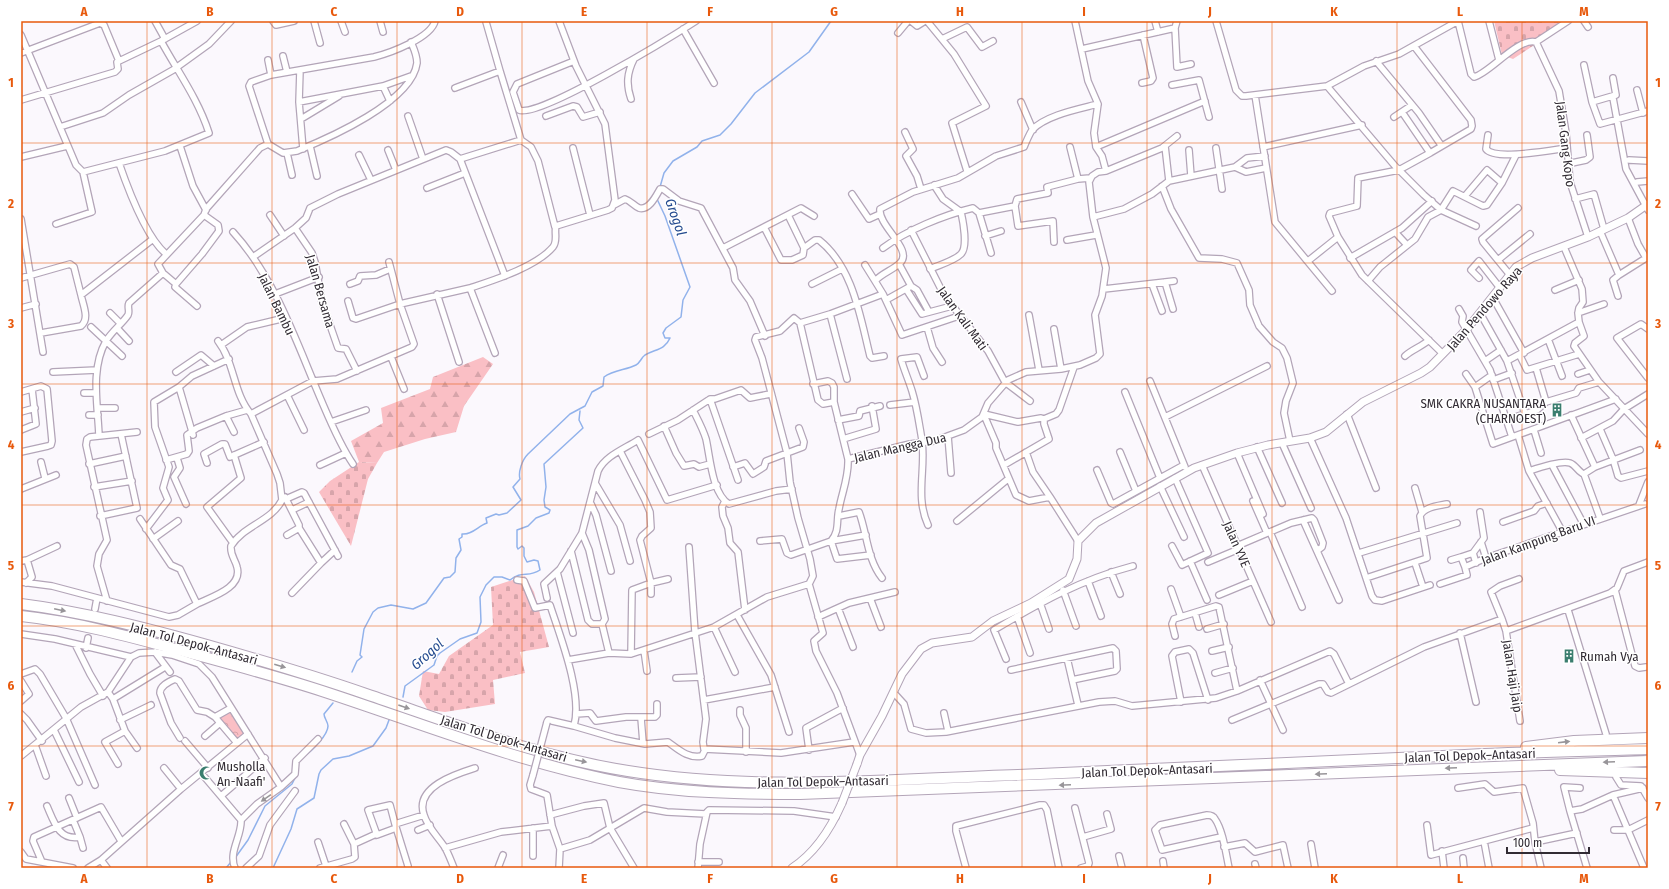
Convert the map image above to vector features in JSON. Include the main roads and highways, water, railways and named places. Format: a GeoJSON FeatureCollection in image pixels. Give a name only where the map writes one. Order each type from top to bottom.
{"type":"FeatureCollection","features":[{"type":"Feature","properties":{"kind":"highway","name":"Jalan Tol Depok–Antasari"},"geometry":{"type":"LineString","coordinates":[[21,604],[48,607],[142,628],[324,679],[525,747],[624,771],[685,779],[739,782],[830,781],[1200,768],[1470,755],[1648,749]]}},
{"type":"Feature","properties":{"kind":"highway","name":"Jalan Tol Depok–Antasari"},"geometry":{"type":"LineString","coordinates":[[21,616],[102,630],[238,666],[321,691],[513,755],[570,770],[620,782],[736,794],[800,794],[1648,761]]}},
{"type":"Feature","properties":{"kind":"highway"},"geometry":{"type":"LineString","coordinates":[[1470,755],[1574,741],[1648,738]]}},
{"type":"Feature","properties":{"kind":"highway"},"geometry":{"type":"LineString","coordinates":[[1478,767],[1648,773]]}},
{"type":"Feature","properties":{"kind":"waterway","name":"Grogol"},"geometry":{"type":"LineString","coordinates":[[660,187],[664,173],[673,161],[697,147],[702,141],[720,135],[731,124],[755,93],[809,52],[831,21]]}},
{"type":"Feature","properties":{"kind":"waterway","name":"Grogol"},"geometry":{"type":"LineString","coordinates":[[352,672],[357,661],[362,657],[360,655],[364,629],[373,612],[378,608],[391,605],[413,609],[426,603],[444,578],[450,577],[455,572],[456,558],[461,550],[459,539],[462,537],[462,534],[472,532],[487,523],[486,518],[496,514],[499,515],[507,513],[521,500],[513,487],[520,479],[521,466],[528,454],[570,414],[585,406],[592,392],[603,386],[604,377],[636,365],[645,355],[663,347],[668,342],[670,338],[665,338],[663,333],[666,328],[681,317],[683,300],[690,287],[665,216],[657,199]]}},
{"type":"Feature","properties":{"kind":"waterway","name":"Grogol"},"geometry":{"type":"LineString","coordinates":[[403,697],[405,686],[434,665],[437,656],[440,653],[460,639],[477,633],[481,622],[480,597],[486,585],[494,577],[502,577],[510,580],[518,575],[532,574],[540,570],[538,561],[534,560],[527,562],[524,556],[524,548],[522,546],[518,549],[517,530],[528,526],[536,518],[549,513],[550,510],[545,507],[544,500],[546,487],[544,464],[583,428],[579,420],[580,411]]}},
{"type":"Feature","properties":{"kind":"waterway","name":"Grogol"},"geometry":{"type":"LineString","coordinates":[[304,756],[323,738],[328,726],[324,714],[333,703]]}},
{"type":"Feature","properties":{"kind":"waterway","name":"Grogol"},"geometry":{"type":"LineString","coordinates":[[273,868],[291,829],[297,809],[314,798],[321,770],[333,759],[349,756],[373,746],[386,728],[389,720]]}},
{"type":"Feature","properties":{"kind":"waterway","name":"Grogol"},"geometry":{"type":"LineString","coordinates":[[235,858],[248,840],[265,806],[292,784],[296,776]]}},
{"type":"Feature","properties":{"kind":"waterway","name":"Grogol"},"geometry":{"type":"LineString","coordinates":[[226,868],[231,862]]}},
{"type":"Feature","properties":{"kind":"place","name":"SMK CAKRA NUSANTARA (CHARNOEST)"},"geometry":{"type":"Point","coordinates":[1557,410]}},
{"type":"Feature","properties":{"kind":"place","name":"Rumah Vya"},"geometry":{"type":"Point","coordinates":[1569,656]}},
{"type":"Feature","properties":{"kind":"place","name":"Musholla An-Naafi'"},"geometry":{"type":"Point","coordinates":[206,773]}}]}
